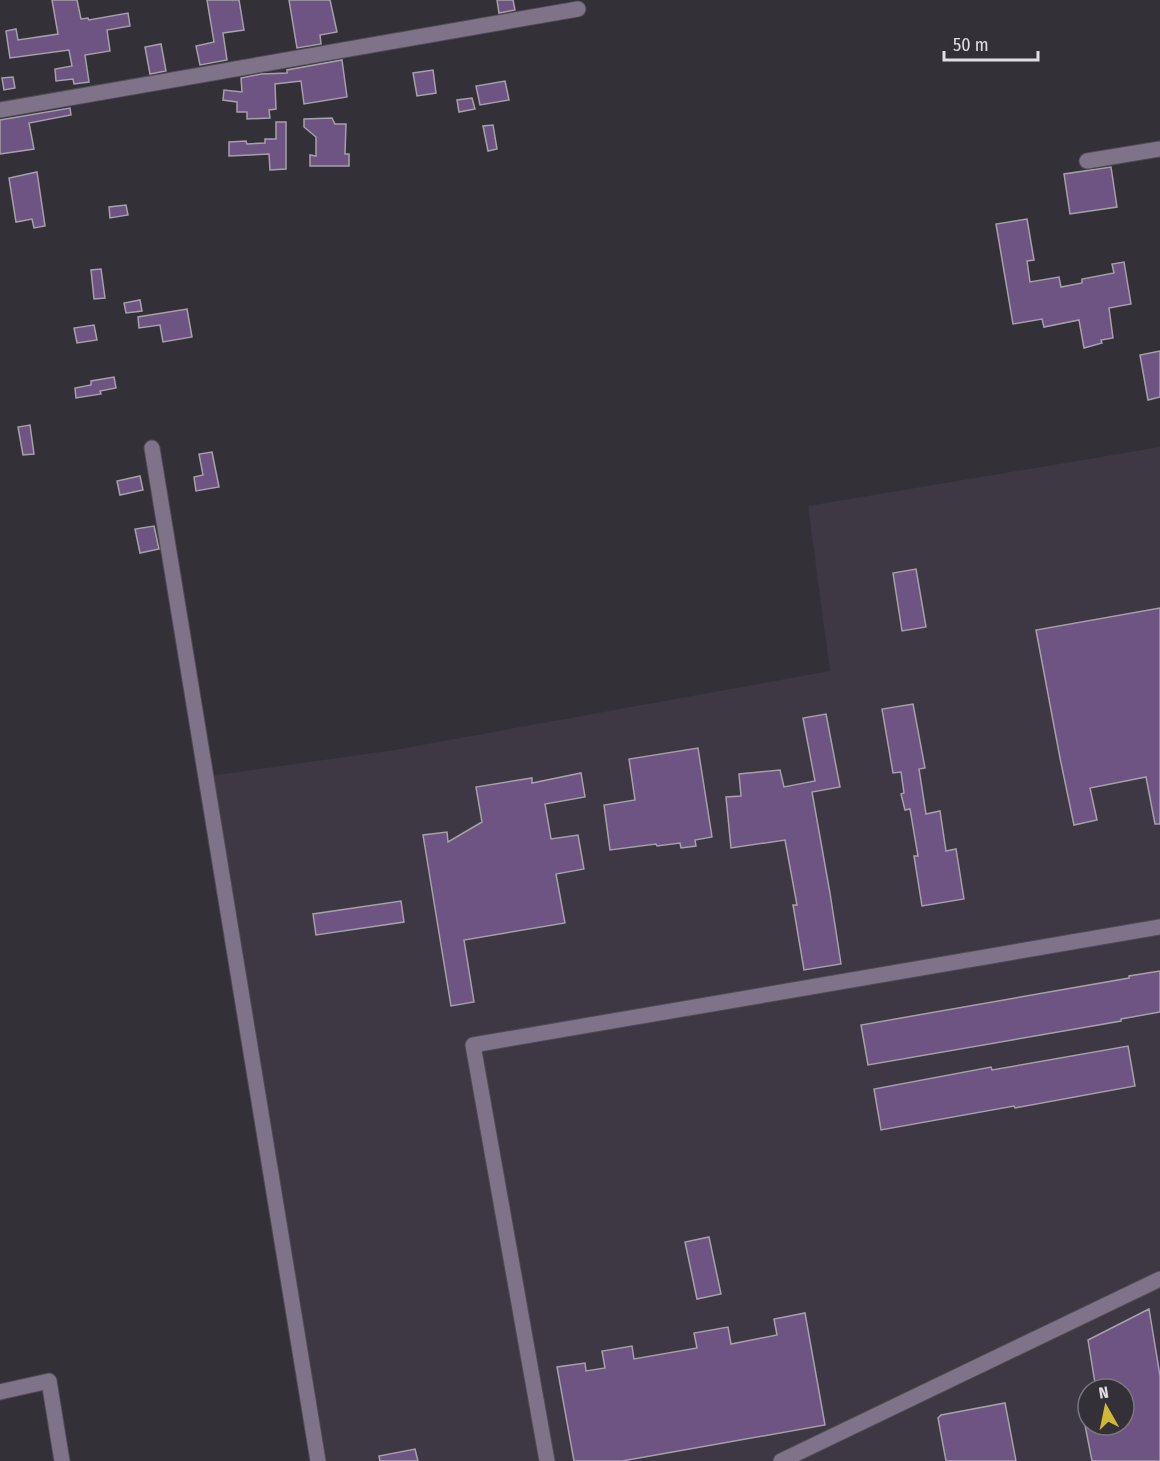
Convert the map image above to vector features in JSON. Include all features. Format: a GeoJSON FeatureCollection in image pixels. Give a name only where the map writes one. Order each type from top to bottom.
{"type":"FeatureCollection","features":[{"type":"Feature","properties":{"kind":"street"},"geometry":{"type":"LineString","coordinates":[[0,110],[578,9]]}},
{"type":"Feature","properties":{"kind":"street"},"geometry":{"type":"LineString","coordinates":[[1087,161],[1160,149]]}},
{"type":"Feature","properties":{"kind":"street"},"geometry":{"type":"LineString","coordinates":[[152,448],[318,1461]]}},
{"type":"Feature","properties":{"kind":"street"},"geometry":{"type":"LineString","coordinates":[[548,1461],[473,1045],[1160,927]]}},
{"type":"Feature","properties":{"kind":"street"},"geometry":{"type":"LineString","coordinates":[[781,1461],[1160,1279]]}},
{"type":"Feature","properties":{"kind":"street"},"geometry":{"type":"LineString","coordinates":[[0,1392],[49,1381],[62,1461]]}},
{"type":"Feature","properties":{"kind":"shaded area"},"geometry":{"type":"Polygon","coordinates":[[[1160,447],[1160,1461],[324,1461],[210,776],[394,750],[830,671],[808,506],[1160,447]]]}},
{"type":"Feature","properties":{"kind":"building"},"geometry":{"type":"Polygon","coordinates":[[[52,0],[77,0],[81,19],[88,18],[89,20],[128,13],[130,26],[107,30],[110,51],[85,55],[89,82],[74,84],[73,79],[56,81],[55,69],[72,66],[69,50],[10,58],[6,31],[16,29],[18,40],[58,34],[52,0]]]}},
{"type":"Feature","properties":{"kind":"building"},"geometry":{"type":"Polygon","coordinates":[[[207,0],[239,0],[244,30],[223,33],[227,60],[200,65],[196,46],[214,42],[207,0]]]}},
{"type":"Feature","properties":{"kind":"building"},"geometry":{"type":"Polygon","coordinates":[[[289,0],[330,0],[337,32],[320,35],[321,44],[297,48],[289,0]]]}},
{"type":"Feature","properties":{"kind":"building"},"geometry":{"type":"Polygon","coordinates":[[[497,0],[513,0],[515,10],[499,13],[497,0]]]}},
{"type":"Feature","properties":{"kind":"building"},"geometry":{"type":"Polygon","coordinates":[[[161,44],[166,71],[150,74],[145,47],[161,44]]]}},
{"type":"Feature","properties":{"kind":"building"},"geometry":{"type":"Polygon","coordinates":[[[342,60],[347,97],[304,104],[301,81],[275,84],[276,109],[269,110],[270,118],[247,119],[247,112],[237,112],[237,102],[223,100],[224,90],[242,92],[241,78],[261,74],[287,73],[287,70],[342,60]]]}},
{"type":"Feature","properties":{"kind":"building"},"geometry":{"type":"Polygon","coordinates":[[[433,70],[436,93],[417,96],[413,73],[433,70]]]}},
{"type":"Feature","properties":{"kind":"building"},"geometry":{"type":"Polygon","coordinates":[[[13,77],[15,88],[4,90],[2,78],[13,77]]]}},
{"type":"Feature","properties":{"kind":"building"},"geometry":{"type":"Polygon","coordinates":[[[505,81],[509,100],[480,105],[476,86],[505,81]]]}},
{"type":"Feature","properties":{"kind":"building"},"geometry":{"type":"Polygon","coordinates":[[[472,98],[475,109],[459,112],[457,100],[472,98]]]}},
{"type":"Feature","properties":{"kind":"building"},"geometry":{"type":"Polygon","coordinates":[[[70,108],[71,115],[29,123],[34,149],[0,154],[0,120],[70,108]]]}},
{"type":"Feature","properties":{"kind":"building"},"geometry":{"type":"Polygon","coordinates":[[[332,118],[335,124],[346,124],[345,154],[349,154],[349,166],[310,166],[310,155],[316,156],[316,137],[304,127],[304,119],[332,118]]]}},
{"type":"Feature","properties":{"kind":"building"},"geometry":{"type":"Polygon","coordinates":[[[276,122],[286,122],[286,169],[270,170],[269,154],[229,156],[229,142],[265,143],[265,139],[276,139],[276,122]]]}},
{"type":"Feature","properties":{"kind":"building"},"geometry":{"type":"Polygon","coordinates":[[[493,125],[497,149],[488,151],[483,126],[493,125]]]}},
{"type":"Feature","properties":{"kind":"building"},"geometry":{"type":"Polygon","coordinates":[[[1111,167],[1117,207],[1070,214],[1064,174],[1111,167]]]}},
{"type":"Feature","properties":{"kind":"building"},"geometry":{"type":"Polygon","coordinates":[[[37,172],[45,226],[34,228],[32,219],[16,222],[9,178],[37,172]]]}},
{"type":"Feature","properties":{"kind":"building"},"geometry":{"type":"Polygon","coordinates":[[[126,205],[128,215],[110,218],[109,207],[126,205]]]}},
{"type":"Feature","properties":{"kind":"building"},"geometry":{"type":"Polygon","coordinates":[[[1027,219],[1034,260],[1027,261],[1030,282],[1059,277],[1061,287],[1082,283],[1082,279],[1114,273],[1112,264],[1124,262],[1131,304],[1109,308],[1113,338],[1101,340],[1102,343],[1084,348],[1079,320],[1044,327],[1042,319],[1013,324],[996,224],[1027,219]]]}},
{"type":"Feature","properties":{"kind":"building"},"geometry":{"type":"Polygon","coordinates":[[[101,269],[105,298],[94,299],[91,270],[101,269]]]}},
{"type":"Feature","properties":{"kind":"building"},"geometry":{"type":"Polygon","coordinates":[[[140,300],[142,311],[126,313],[124,303],[140,300]]]}},
{"type":"Feature","properties":{"kind":"building"},"geometry":{"type":"Polygon","coordinates":[[[187,309],[192,337],[163,342],[160,325],[139,328],[138,317],[187,309]]]}},
{"type":"Feature","properties":{"kind":"building"},"geometry":{"type":"Polygon","coordinates":[[[94,325],[97,340],[77,343],[74,328],[94,325]]]}},
{"type":"Feature","properties":{"kind":"building"},"geometry":{"type":"Polygon","coordinates":[[[1160,351],[1160,397],[1148,400],[1140,355],[1160,351]]]}},
{"type":"Feature","properties":{"kind":"building"},"geometry":{"type":"Polygon","coordinates":[[[114,377],[116,388],[100,391],[101,394],[76,398],[75,388],[91,385],[91,381],[114,377]]]}},
{"type":"Feature","properties":{"kind":"building"},"geometry":{"type":"Polygon","coordinates":[[[30,425],[34,454],[23,455],[18,427],[30,425]]]}},
{"type":"Feature","properties":{"kind":"building"},"geometry":{"type":"Polygon","coordinates":[[[212,452],[219,487],[196,491],[194,477],[203,475],[199,454],[212,452]]]}},
{"type":"Feature","properties":{"kind":"building"},"geometry":{"type":"Polygon","coordinates":[[[140,476],[143,490],[120,495],[117,481],[140,476]]]}},
{"type":"Feature","properties":{"kind":"building"},"geometry":{"type":"Polygon","coordinates":[[[154,526],[159,549],[140,553],[135,529],[154,526]]]}},
{"type":"Feature","properties":{"kind":"building"},"geometry":{"type":"Polygon","coordinates":[[[916,569],[926,627],[902,631],[893,573],[916,569]]]}},
{"type":"Feature","properties":{"kind":"building"},"geometry":{"type":"Polygon","coordinates":[[[1160,608],[1160,824],[1155,824],[1146,777],[1090,788],[1097,820],[1074,825],[1036,630],[1160,608]]]}},
{"type":"Feature","properties":{"kind":"building"},"geometry":{"type":"Polygon","coordinates":[[[913,704],[925,768],[919,769],[926,814],[940,811],[946,851],[956,849],[964,899],[922,906],[914,856],[918,856],[910,809],[905,810],[901,794],[904,793],[901,772],[893,773],[882,709],[913,704]]]}},
{"type":"Feature","properties":{"kind":"building"},"geometry":{"type":"Polygon","coordinates":[[[826,714],[840,787],[812,792],[841,964],[804,970],[793,905],[797,905],[785,840],[731,848],[726,797],[741,796],[739,774],[780,770],[784,787],[815,781],[803,718],[826,714]]]}},
{"type":"Feature","properties":{"kind":"building"},"geometry":{"type":"Polygon","coordinates":[[[698,748],[712,837],[695,840],[696,846],[681,848],[680,843],[610,850],[604,805],[635,800],[629,759],[698,748]]]}},
{"type":"Feature","properties":{"kind":"building"},"geometry":{"type":"Polygon","coordinates":[[[581,773],[585,797],[545,804],[551,839],[578,835],[584,869],[556,874],[565,923],[464,940],[474,1002],[451,1006],[423,835],[447,832],[448,842],[482,822],[476,787],[532,778],[532,783],[581,773]]]}},
{"type":"Feature","properties":{"kind":"building"},"geometry":{"type":"Polygon","coordinates":[[[401,901],[404,922],[316,935],[313,914],[401,901]]]}},
{"type":"Feature","properties":{"kind":"building"},"geometry":{"type":"Polygon","coordinates":[[[1160,971],[1160,1012],[1121,1019],[1121,1021],[868,1065],[861,1025],[1160,971]]]}},
{"type":"Feature","properties":{"kind":"building"},"geometry":{"type":"Polygon","coordinates":[[[1128,1046],[1135,1086],[881,1130],[874,1089],[991,1067],[992,1070],[1128,1046]]]}},
{"type":"Feature","properties":{"kind":"building"},"geometry":{"type":"Polygon","coordinates":[[[709,1237],[721,1294],[697,1299],[685,1242],[709,1237]]]}},
{"type":"Feature","properties":{"kind":"building"},"geometry":{"type":"Polygon","coordinates":[[[1149,1309],[1160,1376],[1160,1461],[1092,1461],[1087,1437],[1136,1437],[1136,1377],[1094,1377],[1088,1340],[1149,1309]]]}},
{"type":"Feature","properties":{"kind":"building"},"geometry":{"type":"Polygon","coordinates":[[[805,1313],[825,1425],[622,1461],[574,1461],[557,1367],[585,1363],[586,1371],[605,1368],[602,1351],[632,1346],[634,1359],[697,1348],[694,1333],[728,1327],[731,1344],[777,1335],[774,1319],[805,1313]]]}},
{"type":"Feature","properties":{"kind":"building"},"geometry":{"type":"Polygon","coordinates":[[[1005,1403],[1016,1461],[946,1461],[938,1418],[941,1415],[1005,1403]]]}},
{"type":"Feature","properties":{"kind":"building"},"geometry":{"type":"Polygon","coordinates":[[[415,1449],[418,1461],[380,1461],[379,1456],[415,1449]]]}}]}
